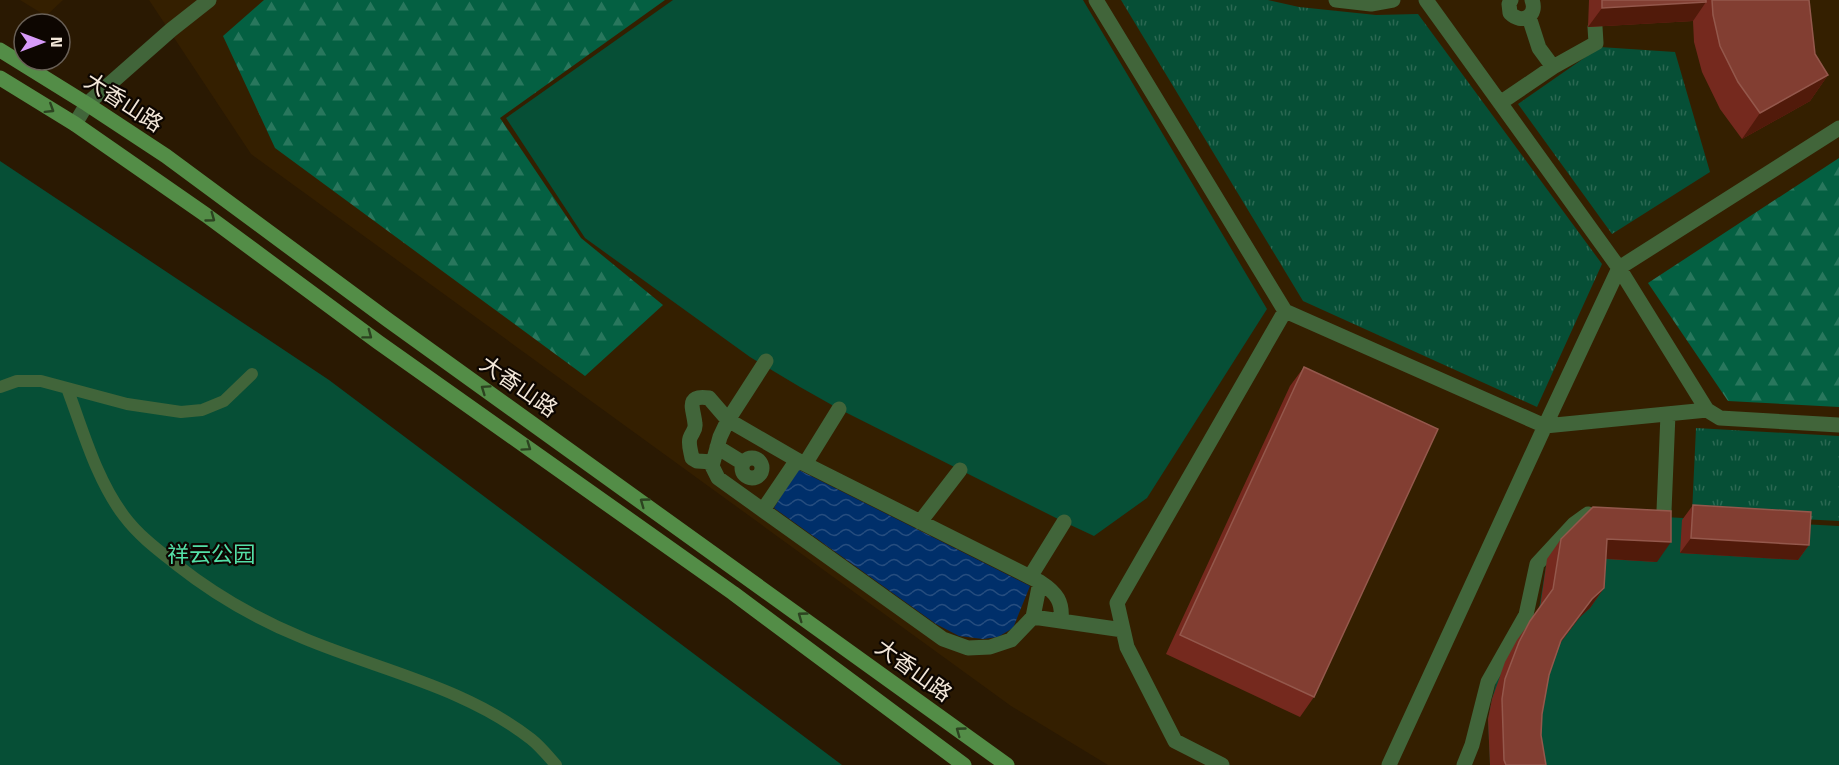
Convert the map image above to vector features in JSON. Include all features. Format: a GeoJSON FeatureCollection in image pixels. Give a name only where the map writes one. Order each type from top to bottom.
{"type":"FeatureCollection","features":[{"type":"Feature","properties":{"kind":"main road","name":"大香山路"},"geometry":{"type":"LineString","coordinates":[[0,50],[166,156],[388,320],[1007,765]]}},
{"type":"Feature","properties":{"kind":"main road","name":"大香山路"},"geometry":{"type":"LineString","coordinates":[[0,78],[75,124],[178,195],[378,342],[733,593],[964,765]]}},
{"type":"Feature","properties":{"kind":"street"},"geometry":{"type":"LineString","coordinates":[[75,124],[87,104],[171,30],[209,0]]}},
{"type":"Feature","properties":{"kind":"street"},"geometry":{"type":"LineString","coordinates":[[1096,0],[1285,311],[1545,426],[1707,410]]}},
{"type":"Feature","properties":{"kind":"street"},"geometry":{"type":"LineString","coordinates":[[1336,0],[1371,4],[1393,0]]}},
{"type":"Feature","properties":{"kind":"street"},"geometry":{"type":"LineString","coordinates":[[1426,0],[1619,268],[1707,410],[1720,418],[1839,425]]}},
{"type":"Feature","properties":{"kind":"street"},"geometry":{"type":"LineString","coordinates":[[1511,0],[1509,9],[1513,16],[1521,19],[1529,17],[1533,10],[1532,0]]}},
{"type":"Feature","properties":{"kind":"street"},"geometry":{"type":"LineString","coordinates":[[1529,17],[1539,48],[1552,67]]}},
{"type":"Feature","properties":{"kind":"street"},"geometry":{"type":"LineString","coordinates":[[1500,103],[1552,67],[1596,43],[1595,27]]}},
{"type":"Feature","properties":{"kind":"street"},"geometry":{"type":"LineString","coordinates":[[1389,765],[1619,268],[1839,128]]}},
{"type":"Feature","properties":{"kind":"street"},"geometry":{"type":"LineString","coordinates":[[1222,765],[1175,741],[1127,647],[1117,603],[1285,311]]}},
{"type":"Feature","properties":{"kind":"street"},"geometry":{"type":"LineString","coordinates":[[766,362],[728,420],[712,466],[718,478],[943,639],[968,648],[990,647],[1011,640],[1033,617],[1035,580],[1064,522]]}},
{"type":"Feature","properties":{"kind":"street"},"geometry":{"type":"LineString","coordinates":[[780,485],[751,468],[715,455],[697,461],[692,458],[690,438],[694,430],[692,405],[694,399],[700,396],[709,398],[728,420],[768,444],[1051,589],[1060,599],[1061,621]]}},
{"type":"Feature","properties":{"kind":"street"},"geometry":{"type":"LineString","coordinates":[[764,510],[780,485],[801,462],[839,409]]}},
{"type":"Feature","properties":{"kind":"street"},"geometry":{"type":"LineString","coordinates":[[1664,512],[1668,414]]}},
{"type":"Feature","properties":{"kind":"street"},"geometry":{"type":"LineString","coordinates":[[734,490],[768,444]]}},
{"type":"Feature","properties":{"kind":"street"},"geometry":{"type":"LineString","coordinates":[[920,522],[960,470]]}},
{"type":"Feature","properties":{"kind":"street"},"geometry":{"type":"LineString","coordinates":[[1464,765],[1472,745],[1488,682],[1526,615],[1537,564],[1574,524],[1588,514]]}},
{"type":"Feature","properties":{"kind":"street"},"geometry":{"type":"LineString","coordinates":[[1033,617],[1123,630]]}},
{"type":"Feature","properties":{"kind":"lane"},"geometry":{"type":"LineString","coordinates":[[0,387],[17,381],[41,381],[127,404],[181,412],[202,410],[224,401],[252,374]]}},
{"type":"Feature","properties":{"kind":"lane"},"geometry":{"type":"LineString","coordinates":[[67,387],[101,479],[123,515],[146,541],[202,585],[302,638],[438,688],[490,712],[532,740],[556,765]]}},
{"type":"Feature","properties":{"kind":"shaded area"},"geometry":{"type":"Polygon","coordinates":[[[20,0],[63,0],[50,12],[40,12],[20,0]]]}},
{"type":"Feature","properties":{"kind":"shaded area"},"geometry":{"type":"Polygon","coordinates":[[[149,0],[1839,0],[1839,765],[1108,765],[1011,706],[251,154],[149,0]]]}},
{"type":"Feature","properties":{"kind":"green space"},"geometry":{"type":"Polygon","coordinates":[[[264,0],[665,0],[500,118],[581,238],[663,305],[585,376],[275,148],[223,36],[264,0]]]}},
{"type":"Feature","properties":{"kind":"green space"},"geometry":{"type":"Polygon","coordinates":[[[673,0],[1083,0],[1267,309],[1147,498],[1094,536],[839,409],[800,387],[750,357],[585,238],[506,118],[673,0]]]}},
{"type":"Feature","properties":{"kind":"green space"},"geometry":{"type":"Polygon","coordinates":[[[1121,0],[1268,0],[1299,7],[1376,15],[1418,14],[1602,264],[1537,407],[1303,301],[1121,0]]]}},
{"type":"Feature","properties":{"kind":"green space"},"geometry":{"type":"Polygon","coordinates":[[[1600,47],[1675,52],[1710,172],[1612,234],[1518,104],[1600,47]]]}},
{"type":"Feature","properties":{"kind":"green space"},"geometry":{"type":"Polygon","coordinates":[[[1839,158],[1839,407],[1728,401],[1648,283],[1839,158]]]}},
{"type":"Feature","properties":{"kind":"green space","name":"祥云公园"},"geometry":{"type":"Polygon","coordinates":[[[0,161],[329,380],[842,765],[0,765],[0,161]]]}},
{"type":"Feature","properties":{"kind":"green space"},"geometry":{"type":"Polygon","coordinates":[[[1696,428],[1839,436],[1839,521],[1692,513],[1696,428]]]}},
{"type":"Feature","properties":{"kind":"green space"},"geometry":{"type":"Polygon","coordinates":[[[1664,517],[1839,526],[1839,765],[1490,765],[1488,719],[1497,678],[1539,609],[1547,559],[1664,517]]]}},
{"type":"Feature","properties":{"kind":"water"},"geometry":{"type":"Polygon","coordinates":[[[797,469],[1030,586],[1013,628],[998,637],[983,639],[959,636],[936,624],[774,508],[797,469]]]}},
{"type":"Feature","properties":{"kind":"building"},"geometry":{"type":"Polygon","coordinates":[[[1602,0],[1706,0],[1706,2],[1602,8],[1602,0]]]}},
{"type":"Feature","properties":{"kind":"building"},"geometry":{"type":"Polygon","coordinates":[[[1712,0],[1809,0],[1815,54],[1828,75],[1760,113],[1738,82],[1720,46],[1712,0]]]}},
{"type":"Feature","properties":{"kind":"building"},"geometry":{"type":"Polygon","coordinates":[[[1304,367],[1438,429],[1314,697],[1180,635],[1304,367]]]}},
{"type":"Feature","properties":{"kind":"building"},"geometry":{"type":"Polygon","coordinates":[[[1693,505],[1811,512],[1809,545],[1691,538],[1693,505]]]}},
{"type":"Feature","properties":{"kind":"building"},"geometry":{"type":"Polygon","coordinates":[[[1593,507],[1671,511],[1671,542],[1607,539],[1604,588],[1592,599],[1561,640],[1549,675],[1541,735],[1546,765],[1506,765],[1502,699],[1505,679],[1530,621],[1553,589],[1561,539],[1593,507]]]}}]}
